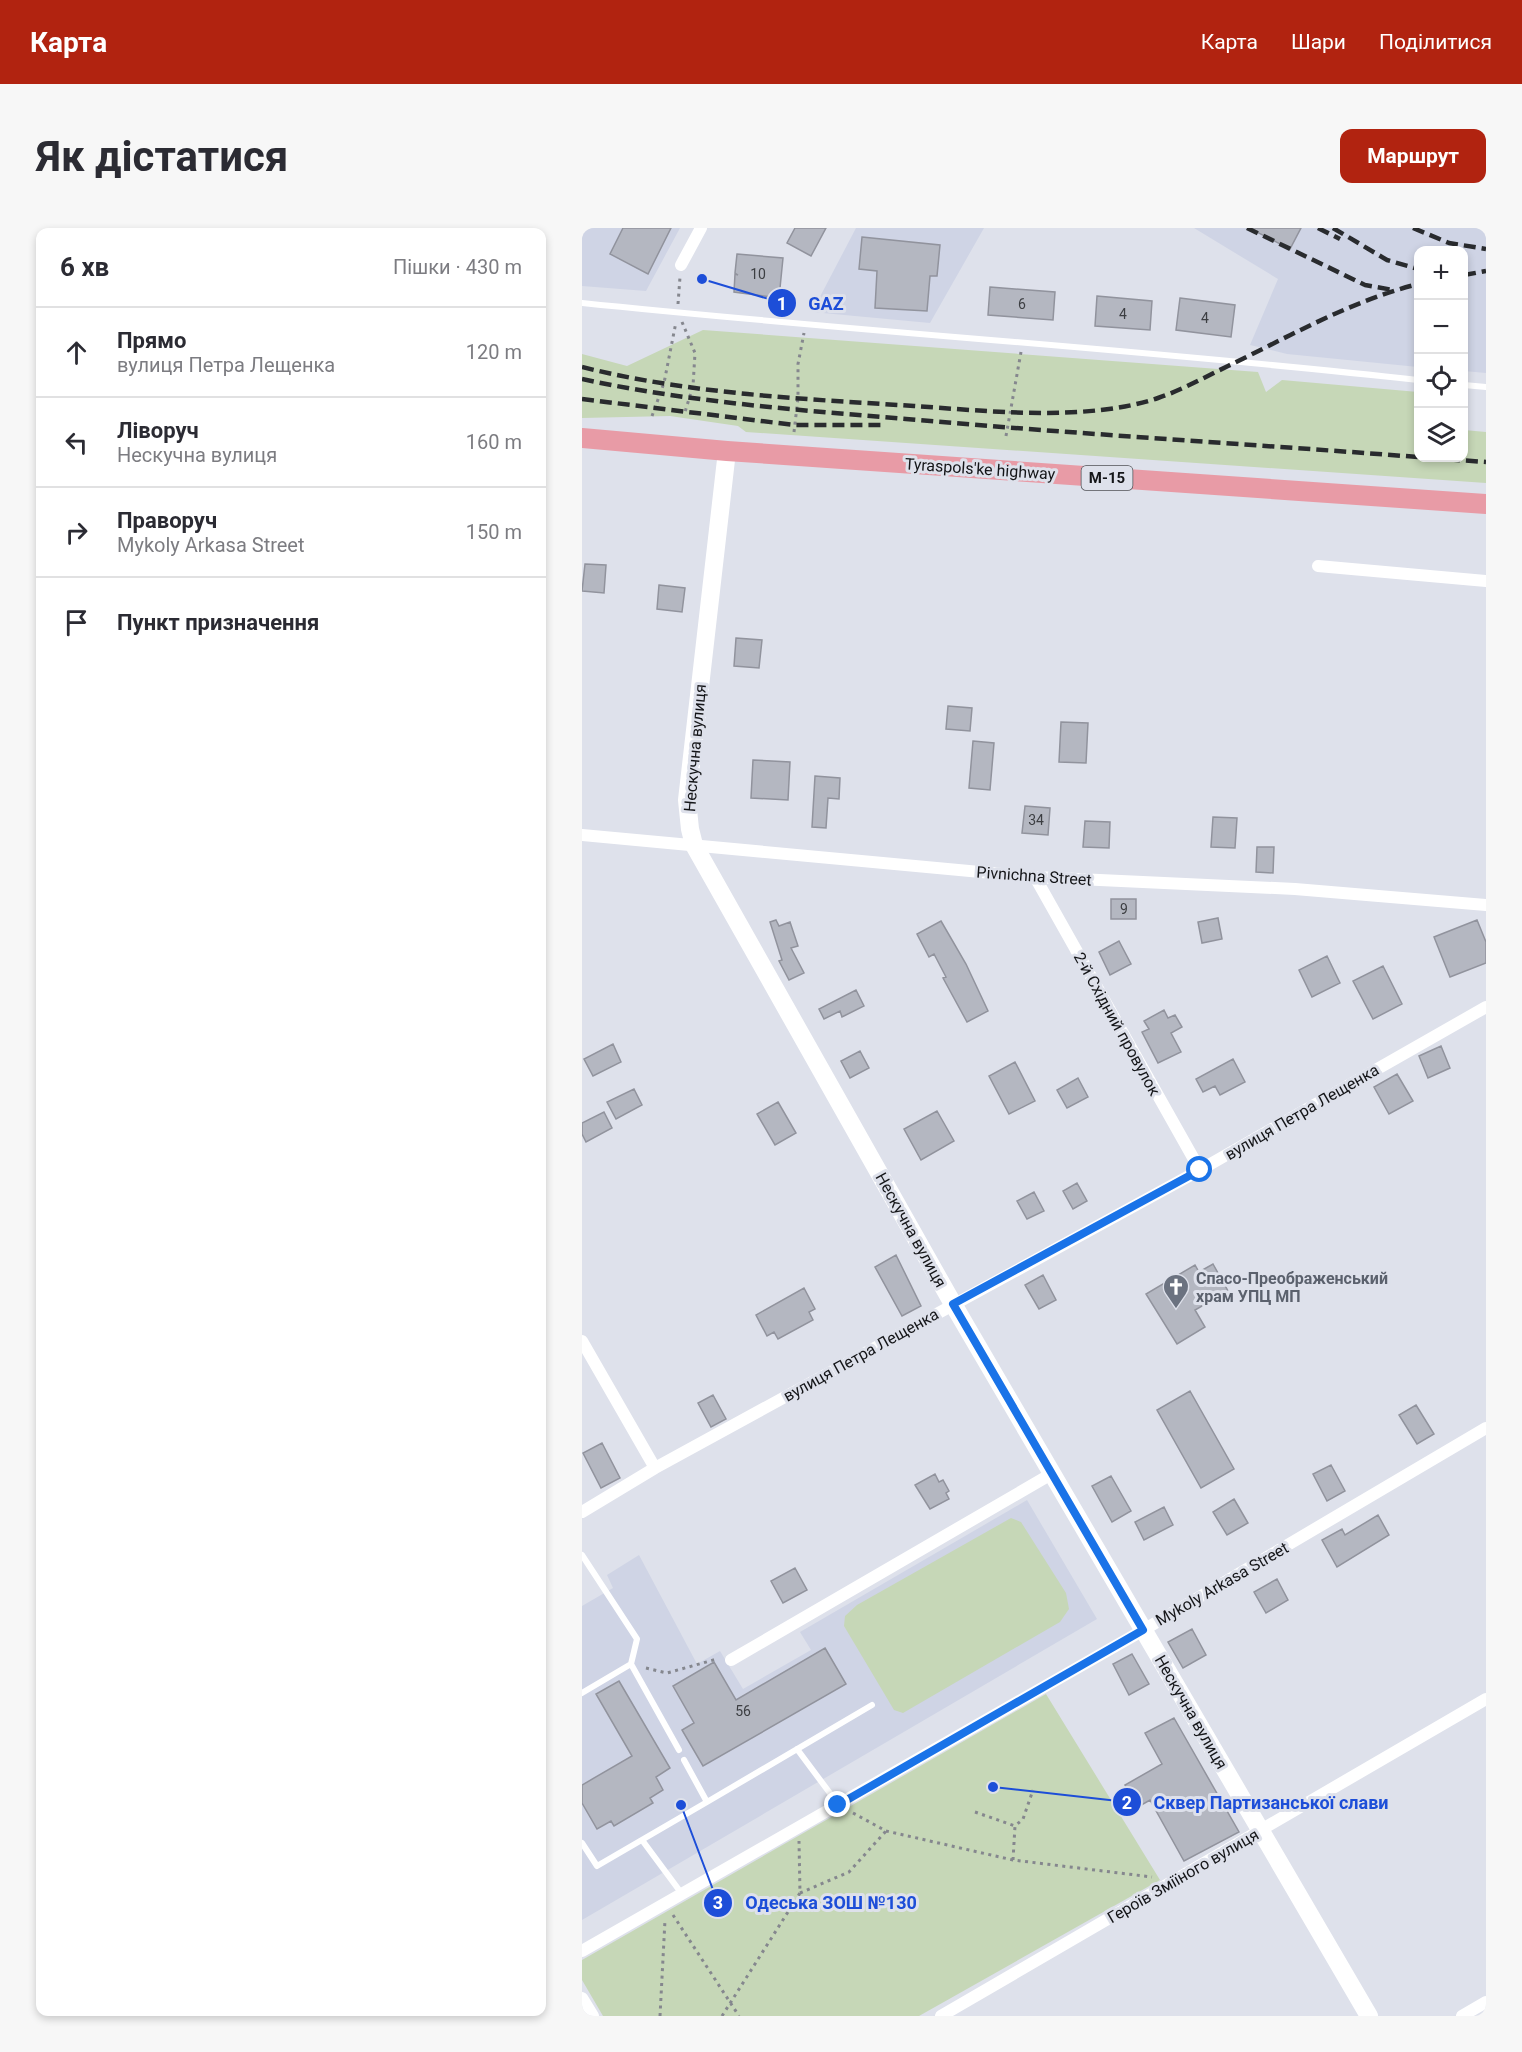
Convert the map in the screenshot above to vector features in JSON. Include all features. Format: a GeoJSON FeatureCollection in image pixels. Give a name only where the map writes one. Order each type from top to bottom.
{"type":"FeatureCollection","features":[{"type":"Feature","properties":{"kind":"main road","name":"Tyraspols'ke highway"},"geometry":{"type":"LineString","coordinates":[[582,438],[727,451],[1486,504]]}},
{"type":"Feature","properties":{"kind":"street"},"geometry":{"type":"LineString","coordinates":[[681,265],[701,228]]}},
{"type":"Feature","properties":{"kind":"street","name":"Нескучна вулиця"},"geometry":{"type":"LineString","coordinates":[[727,451],[687,800],[694,845],[953,1304],[1369,2016]]}},
{"type":"Feature","properties":{"kind":"street"},"geometry":{"type":"LineString","coordinates":[[1318,566],[1486,581]]}},
{"type":"Feature","properties":{"kind":"street","name":"Pivnichna Street"},"geometry":{"type":"LineString","coordinates":[[582,835],[1035,877],[1295,889],[1486,905]]}},
{"type":"Feature","properties":{"kind":"street","name":"2-й Східний провулок"},"geometry":{"type":"LineString","coordinates":[[1035,877],[1200,1170]]}},
{"type":"Feature","properties":{"kind":"street","name":"вулиця Петра Лещенка"},"geometry":{"type":"LineString","coordinates":[[582,1512],[655,1468],[1200,1170],[1486,1007]]}},
{"type":"Feature","properties":{"kind":"street"},"geometry":{"type":"LineString","coordinates":[[582,1341],[655,1468]]}},
{"type":"Feature","properties":{"kind":"street","name":"Mykoly Arkasa Street"},"geometry":{"type":"LineString","coordinates":[[582,1951],[1143,1630],[1486,1428]]}},
{"type":"Feature","properties":{"kind":"street"},"geometry":{"type":"LineString","coordinates":[[731,1660],[1053,1473]]}},
{"type":"Feature","properties":{"kind":"street","name":"Героїв Зміїного вулиця"},"geometry":{"type":"LineString","coordinates":[[941,2016],[1486,1699]]}},
{"type":"Feature","properties":{"kind":"street"},"geometry":{"type":"LineString","coordinates":[[582,1998],[593,2016]]}},
{"type":"Feature","properties":{"kind":"street"},"geometry":{"type":"LineString","coordinates":[[1462,2016],[1486,2002]]}},
{"type":"Feature","properties":{"kind":"lane"},"geometry":{"type":"LineString","coordinates":[[582,303],[806,325],[1240,360],[1414,379]]}},
{"type":"Feature","properties":{"kind":"lane"},"geometry":{"type":"LineString","coordinates":[[1468,385],[1486,387]]}},
{"type":"Feature","properties":{"kind":"lane"},"geometry":{"type":"LineString","coordinates":[[582,1555],[637,1640],[631,1664],[679,1750]]}},
{"type":"Feature","properties":{"kind":"lane"},"geometry":{"type":"LineString","coordinates":[[582,1693],[631,1664]]}},
{"type":"Feature","properties":{"kind":"lane"},"geometry":{"type":"LineString","coordinates":[[582,1843],[597,1866],[872,1705]]}},
{"type":"Feature","properties":{"kind":"lane"},"geometry":{"type":"LineString","coordinates":[[797,1749],[838,1805]]}},
{"type":"Feature","properties":{"kind":"lane"},"geometry":{"type":"LineString","coordinates":[[684,1760],[707,1802]]}},
{"type":"Feature","properties":{"kind":"lane"},"geometry":{"type":"LineString","coordinates":[[642,1840],[682,1894]]}},
{"type":"Feature","properties":{"kind":"path"},"geometry":{"type":"LineString","coordinates":[[651,416],[663,382],[678,313],[681,265]]}},
{"type":"Feature","properties":{"kind":"path"},"geometry":{"type":"LineString","coordinates":[[678,313],[695,353],[693,386],[685,412]]}},
{"type":"Feature","properties":{"kind":"path"},"geometry":{"type":"LineString","coordinates":[[794,432],[798,398],[798,364],[806,325]]}},
{"type":"Feature","properties":{"kind":"path"},"geometry":{"type":"LineString","coordinates":[[1006,436],[1023,342]]}},
{"type":"Feature","properties":{"kind":"path"},"geometry":{"type":"LineString","coordinates":[[631,1664],[667,1673],[714,1659],[731,1660]]}},
{"type":"Feature","properties":{"kind":"path"},"geometry":{"type":"LineString","coordinates":[[1013,1860],[1015,1826],[1023,1819],[1033,1790]]}},
{"type":"Feature","properties":{"kind":"path"},"geometry":{"type":"LineString","coordinates":[[838,1805],[886,1831],[1013,1860],[1176,1880]]}},
{"type":"Feature","properties":{"kind":"path"},"geometry":{"type":"LineString","coordinates":[[975,1812],[1015,1826]]}},
{"type":"Feature","properties":{"kind":"path"},"geometry":{"type":"LineString","coordinates":[[722,2016],[800,1893],[799,1827]]}},
{"type":"Feature","properties":{"kind":"path"},"geometry":{"type":"LineString","coordinates":[[800,1893],[849,1872],[886,1831]]}},
{"type":"Feature","properties":{"kind":"path"},"geometry":{"type":"LineString","coordinates":[[666,1903],[739,2016]]}},
{"type":"Feature","properties":{"kind":"path"},"geometry":{"type":"LineString","coordinates":[[660,2016],[666,1903]]}},
{"type":"Feature","properties":{"kind":"shaded area"},"geometry":{"type":"Polygon","coordinates":[[[582,228],[680,228],[646,291],[582,286],[582,228]]]}},
{"type":"Feature","properties":{"kind":"shaded area"},"geometry":{"type":"Polygon","coordinates":[[[856,228],[984,228],[930,323],[812,312],[856,228]]]}},
{"type":"Feature","properties":{"kind":"shaded area"},"geometry":{"type":"Polygon","coordinates":[[[1194,228],[1486,228],[1486,373],[1468,371],[1468,246],[1414,246],[1414,367],[1287,354],[1250,345],[1278,279],[1194,228]]]}},
{"type":"Feature","properties":{"kind":"shaded area"},"geometry":{"type":"Polygon","coordinates":[[[1027,1500],[1097,1619],[582,1920],[582,1606],[613,1588],[607,1575],[639,1555],[697,1664],[720,1651],[743,1689],[811,1650],[800,1632],[1027,1500]]]}},
{"type":"Feature","properties":{"kind":"green space"},"geometry":{"type":"Polygon","coordinates":[[[703,330],[1258,372],[1266,392],[1282,380],[1414,392],[1414,462],[1468,462],[1468,430],[1486,432],[1486,483],[746,432],[738,426],[670,416],[582,418],[582,354],[627,366],[703,330]]]}},
{"type":"Feature","properties":{"kind":"green space"},"geometry":{"type":"Polygon","coordinates":[[[1011,1518],[1021,1522],[1066,1593],[1069,1609],[1060,1622],[903,1713],[894,1710],[844,1626],[845,1616],[857,1605],[1011,1518]]]}},
{"type":"Feature","properties":{"kind":"green space"},"geometry":{"type":"Polygon","coordinates":[[[1046,1694],[1160,1880],[919,2016],[603,2016],[582,1980],[582,1960],[1046,1694]]]}},
{"type":"Feature","properties":{"kind":"building"},"geometry":{"type":"Polygon","coordinates":[[[623,228],[671,228],[648,274],[610,254],[623,228]]]}},
{"type":"Feature","properties":{"kind":"building"},"geometry":{"type":"Polygon","coordinates":[[[795,228],[826,228],[811,256],[787,243],[795,228]]]}},
{"type":"Feature","properties":{"kind":"building"},"geometry":{"type":"Polygon","coordinates":[[[1249,228],[1301,228],[1290,249],[1249,228]]]}},
{"type":"Feature","properties":{"kind":"building"},"geometry":{"type":"Polygon","coordinates":[[[862,237],[940,245],[937,276],[930,276],[927,311],[875,308],[877,271],[859,269],[862,237]]]}},
{"type":"Feature","properties":{"kind":"building"},"geometry":{"type":"Polygon","coordinates":[[[737,254],[783,258],[779,298],[734,292],[735,274],[738,275],[735,273],[737,254]]]}},
{"type":"Feature","properties":{"kind":"building"},"geometry":{"type":"Polygon","coordinates":[[[990,287],[1055,292],[1053,320],[988,315],[990,287]]]}},
{"type":"Feature","properties":{"kind":"building"},"geometry":{"type":"Polygon","coordinates":[[[1097,296],[1152,301],[1150,330],[1095,326],[1097,296]]]}},
{"type":"Feature","properties":{"kind":"building"},"geometry":{"type":"Polygon","coordinates":[[[1180,298],[1235,305],[1231,337],[1176,330],[1180,298]]]}},
{"type":"Feature","properties":{"kind":"building"},"geometry":{"type":"Polygon","coordinates":[[[585,564],[606,565],[604,593],[582,591],[585,564]]]}},
{"type":"Feature","properties":{"kind":"building"},"geometry":{"type":"Polygon","coordinates":[[[659,585],[685,588],[682,612],[657,609],[659,585]]]}},
{"type":"Feature","properties":{"kind":"building"},"geometry":{"type":"Polygon","coordinates":[[[736,638],[762,640],[759,668],[734,666],[736,638]]]}},
{"type":"Feature","properties":{"kind":"building"},"geometry":{"type":"Polygon","coordinates":[[[948,706],[972,708],[970,731],[946,729],[948,706]]]}},
{"type":"Feature","properties":{"kind":"building"},"geometry":{"type":"Polygon","coordinates":[[[1061,722],[1088,723],[1086,763],[1059,762],[1061,722]]]}},
{"type":"Feature","properties":{"kind":"building"},"geometry":{"type":"Polygon","coordinates":[[[973,741],[994,743],[990,790],[969,788],[973,741]]]}},
{"type":"Feature","properties":{"kind":"building"},"geometry":{"type":"Polygon","coordinates":[[[753,760],[790,762],[788,800],[751,798],[753,760]]]}},
{"type":"Feature","properties":{"kind":"building"},"geometry":{"type":"Polygon","coordinates":[[[815,776],[840,778],[839,799],[828,798],[826,828],[812,827],[815,776]]]}},
{"type":"Feature","properties":{"kind":"building"},"geometry":{"type":"Polygon","coordinates":[[[1025,806],[1050,808],[1048,835],[1022,833],[1025,806]]]}},
{"type":"Feature","properties":{"kind":"building"},"geometry":{"type":"Polygon","coordinates":[[[1213,817],[1237,818],[1235,848],[1211,847],[1213,817]]]}},
{"type":"Feature","properties":{"kind":"building"},"geometry":{"type":"Polygon","coordinates":[[[1085,821],[1110,822],[1109,848],[1083,847],[1085,821]]]}},
{"type":"Feature","properties":{"kind":"building"},"geometry":{"type":"Polygon","coordinates":[[[1257,847],[1274,847],[1273,873],[1256,872],[1257,847]]]}},
{"type":"Feature","properties":{"kind":"building"},"geometry":{"type":"Polygon","coordinates":[[[1111,899],[1136,899],[1136,919],[1111,919],[1111,899]]]}},
{"type":"Feature","properties":{"kind":"building"},"geometry":{"type":"Polygon","coordinates":[[[1218,918],[1222,939],[1202,943],[1198,922],[1218,918]]]}},
{"type":"Feature","properties":{"kind":"building"},"geometry":{"type":"Polygon","coordinates":[[[776,920],[779,926],[790,922],[798,946],[791,948],[804,973],[789,980],[779,961],[782,960],[770,922],[776,920]]]}},
{"type":"Feature","properties":{"kind":"building"},"geometry":{"type":"Polygon","coordinates":[[[1477,920],[1486,942],[1486,963],[1450,977],[1434,937],[1477,920]]]}},
{"type":"Feature","properties":{"kind":"building"},"geometry":{"type":"Polygon","coordinates":[[[941,921],[966,964],[988,1011],[967,1022],[943,978],[946,977],[934,954],[929,957],[917,934],[941,921]]]}},
{"type":"Feature","properties":{"kind":"building"},"geometry":{"type":"Polygon","coordinates":[[[1119,941],[1131,964],[1110,975],[1099,952],[1119,941]]]}},
{"type":"Feature","properties":{"kind":"building"},"geometry":{"type":"Polygon","coordinates":[[[1327,956],[1340,983],[1312,997],[1299,970],[1327,956]]]}},
{"type":"Feature","properties":{"kind":"building"},"geometry":{"type":"Polygon","coordinates":[[[1383,966],[1402,1004],[1373,1019],[1353,981],[1383,966]]]}},
{"type":"Feature","properties":{"kind":"building"},"geometry":{"type":"Polygon","coordinates":[[[856,990],[864,1006],[842,1017],[840,1011],[824,1019],[819,1009],[856,990]]]}},
{"type":"Feature","properties":{"kind":"building"},"geometry":{"type":"Polygon","coordinates":[[[1164,1010],[1168,1018],[1175,1015],[1182,1027],[1171,1033],[1181,1052],[1158,1063],[1142,1032],[1149,1029],[1144,1021],[1164,1010]]]}},
{"type":"Feature","properties":{"kind":"building"},"geometry":{"type":"Polygon","coordinates":[[[613,1044],[621,1062],[593,1076],[584,1059],[613,1044]]]}},
{"type":"Feature","properties":{"kind":"building"},"geometry":{"type":"Polygon","coordinates":[[[1441,1046],[1450,1068],[1428,1078],[1419,1056],[1441,1046]]]}},
{"type":"Feature","properties":{"kind":"building"},"geometry":{"type":"Polygon","coordinates":[[[860,1051],[869,1068],[850,1078],[841,1061],[860,1051]]]}},
{"type":"Feature","properties":{"kind":"building"},"geometry":{"type":"Polygon","coordinates":[[[1233,1059],[1245,1082],[1220,1095],[1215,1086],[1203,1092],[1196,1079],[1233,1059]]]}},
{"type":"Feature","properties":{"kind":"building"},"geometry":{"type":"Polygon","coordinates":[[[1015,1062],[1035,1101],[1009,1114],[989,1076],[1015,1062]]]}},
{"type":"Feature","properties":{"kind":"building"},"geometry":{"type":"Polygon","coordinates":[[[1397,1074],[1413,1101],[1389,1114],[1374,1087],[1397,1074]]]}},
{"type":"Feature","properties":{"kind":"building"},"geometry":{"type":"Polygon","coordinates":[[[1078,1078],[1088,1097],[1067,1108],[1057,1090],[1078,1078]]]}},
{"type":"Feature","properties":{"kind":"building"},"geometry":{"type":"Polygon","coordinates":[[[634,1089],[642,1105],[616,1119],[607,1102],[634,1089]]]}},
{"type":"Feature","properties":{"kind":"building"},"geometry":{"type":"Polygon","coordinates":[[[778,1102],[796,1133],[775,1145],[757,1114],[778,1102]]]}},
{"type":"Feature","properties":{"kind":"building"},"geometry":{"type":"Polygon","coordinates":[[[937,1111],[954,1141],[921,1160],[904,1129],[937,1111]]]}},
{"type":"Feature","properties":{"kind":"building"},"geometry":{"type":"Polygon","coordinates":[[[604,1112],[612,1128],[586,1142],[582,1134],[582,1123],[604,1112]]]}},
{"type":"Feature","properties":{"kind":"building"},"geometry":{"type":"Polygon","coordinates":[[[1077,1183],[1087,1201],[1073,1209],[1063,1191],[1077,1183]]]}},
{"type":"Feature","properties":{"kind":"building"},"geometry":{"type":"Polygon","coordinates":[[[1034,1192],[1044,1211],[1027,1219],[1017,1201],[1034,1192]]]}},
{"type":"Feature","properties":{"kind":"building"},"geometry":{"type":"Polygon","coordinates":[[[896,1255],[921,1306],[902,1316],[875,1267],[896,1255]]]}},
{"type":"Feature","properties":{"kind":"building"},"geometry":{"type":"Polygon","coordinates":[[[1213,1264],[1228,1291],[1195,1310],[1205,1327],[1177,1344],[1146,1294],[1195,1265],[1199,1272],[1213,1264]]]}},
{"type":"Feature","properties":{"kind":"building"},"geometry":{"type":"Polygon","coordinates":[[[1043,1275],[1056,1300],[1039,1309],[1025,1285],[1043,1275]]]}},
{"type":"Feature","properties":{"kind":"building"},"geometry":{"type":"Polygon","coordinates":[[[804,1288],[815,1309],[809,1312],[813,1320],[778,1339],[774,1332],[767,1336],[756,1315],[804,1288]]]}},
{"type":"Feature","properties":{"kind":"building"},"geometry":{"type":"Polygon","coordinates":[[[1190,1391],[1234,1469],[1201,1488],[1157,1410],[1190,1391]]]}},
{"type":"Feature","properties":{"kind":"building"},"geometry":{"type":"Polygon","coordinates":[[[713,1395],[726,1419],[711,1427],[698,1403],[713,1395]]]}},
{"type":"Feature","properties":{"kind":"building"},"geometry":{"type":"Polygon","coordinates":[[[1416,1405],[1434,1434],[1417,1444],[1399,1415],[1416,1405]]]}},
{"type":"Feature","properties":{"kind":"building"},"geometry":{"type":"Polygon","coordinates":[[[602,1443],[620,1478],[601,1488],[583,1453],[602,1443]]]}},
{"type":"Feature","properties":{"kind":"building"},"geometry":{"type":"Polygon","coordinates":[[[1331,1465],[1345,1491],[1327,1501],[1313,1474],[1331,1465]]]}},
{"type":"Feature","properties":{"kind":"building"},"geometry":{"type":"Polygon","coordinates":[[[935,1474],[939,1482],[943,1480],[949,1491],[946,1493],[949,1499],[930,1509],[915,1485],[935,1474]]]}},
{"type":"Feature","properties":{"kind":"building"},"geometry":{"type":"Polygon","coordinates":[[[1111,1476],[1131,1511],[1112,1522],[1092,1486],[1111,1476]]]}},
{"type":"Feature","properties":{"kind":"building"},"geometry":{"type":"Polygon","coordinates":[[[1234,1499],[1248,1523],[1227,1535],[1213,1512],[1234,1499]]]}},
{"type":"Feature","properties":{"kind":"building"},"geometry":{"type":"Polygon","coordinates":[[[1164,1507],[1173,1525],[1144,1540],[1135,1522],[1164,1507]]]}},
{"type":"Feature","properties":{"kind":"building"},"geometry":{"type":"Polygon","coordinates":[[[1378,1515],[1389,1535],[1337,1567],[1322,1540],[1342,1529],[1345,1535],[1378,1515]]]}},
{"type":"Feature","properties":{"kind":"building"},"geometry":{"type":"Polygon","coordinates":[[[795,1568],[807,1590],[783,1603],[771,1581],[795,1568]]]}},
{"type":"Feature","properties":{"kind":"building"},"geometry":{"type":"Polygon","coordinates":[[[1277,1579],[1288,1600],[1266,1613],[1254,1592],[1277,1579]]]}},
{"type":"Feature","properties":{"kind":"building"},"geometry":{"type":"Polygon","coordinates":[[[1192,1629],[1206,1655],[1183,1668],[1168,1642],[1192,1629]]]}},
{"type":"Feature","properties":{"kind":"building"},"geometry":{"type":"Polygon","coordinates":[[[825,1648],[846,1684],[703,1766],[682,1730],[694,1723],[673,1686],[714,1662],[736,1700],[825,1648]]]}},
{"type":"Feature","properties":{"kind":"building"},"geometry":{"type":"Polygon","coordinates":[[[1132,1654],[1149,1684],[1129,1695],[1113,1664],[1132,1654]]]}},
{"type":"Feature","properties":{"kind":"building"},"geometry":{"type":"Polygon","coordinates":[[[619,1681],[670,1768],[656,1777],[663,1790],[650,1798],[653,1803],[614,1826],[611,1821],[597,1829],[582,1803],[582,1785],[632,1756],[596,1694],[619,1681]]]}},
{"type":"Feature","properties":{"kind":"building"},"geometry":{"type":"Polygon","coordinates":[[[1174,1718],[1239,1832],[1184,1861],[1150,1800],[1138,1807],[1125,1785],[1162,1764],[1145,1733],[1174,1718]]]}},
{"type":"Feature","properties":{"kind":"railway"},"geometry":{"type":"LineString","coordinates":[[1247,228],[1365,285],[1393,290]]}},
{"type":"Feature","properties":{"kind":"railway"},"geometry":{"type":"LineString","coordinates":[[1318,228],[1340,239]]}},
{"type":"Feature","properties":{"kind":"railway"},"geometry":{"type":"LineString","coordinates":[[1333,228],[1387,260],[1414,268]]}},
{"type":"Feature","properties":{"kind":"railway"},"geometry":{"type":"LineString","coordinates":[[1413,228],[1449,243],[1486,249]]}},
{"type":"Feature","properties":{"kind":"railway"},"geometry":{"type":"LineString","coordinates":[[1468,274],[1486,271]]}},
{"type":"Feature","properties":{"kind":"railway"},"geometry":{"type":"LineString","coordinates":[[582,367],[664,384],[789,398],[1005,412],[1100,410],[1167,395],[1345,310],[1414,285]]}},
{"type":"Feature","properties":{"kind":"railway"},"geometry":{"type":"LineString","coordinates":[[582,379],[662,394],[784,408],[1414,457]]}},
{"type":"Feature","properties":{"kind":"railway"},"geometry":{"type":"LineString","coordinates":[[582,399],[794,425],[882,425]]}},
{"type":"Feature","properties":{"kind":"railway"},"geometry":{"type":"LineString","coordinates":[[1468,461],[1486,462]]}},
{"type":"Feature","properties":{"kind":"place","name":"GAZ"},"geometry":{"type":"Point","coordinates":[702,279]}},
{"type":"Feature","properties":{"kind":"place","name":"Спасо-Преображенський храм УПЦ МП"},"geometry":{"type":"Point","coordinates":[1176,1310]}},
{"type":"Feature","properties":{"kind":"place","name":"Сквер Партизанської слави"},"geometry":{"type":"Point","coordinates":[993,1787]}},
{"type":"Feature","properties":{"kind":"place","name":"Одеська ЗОШ №130"},"geometry":{"type":"Point","coordinates":[681,1805]}},
{"type":"Feature","properties":{"kind":"route"},"geometry":{"type":"LineString","coordinates":[[838,1805],[1143,1630],[953,1304],[1200,1170]]}}]}
